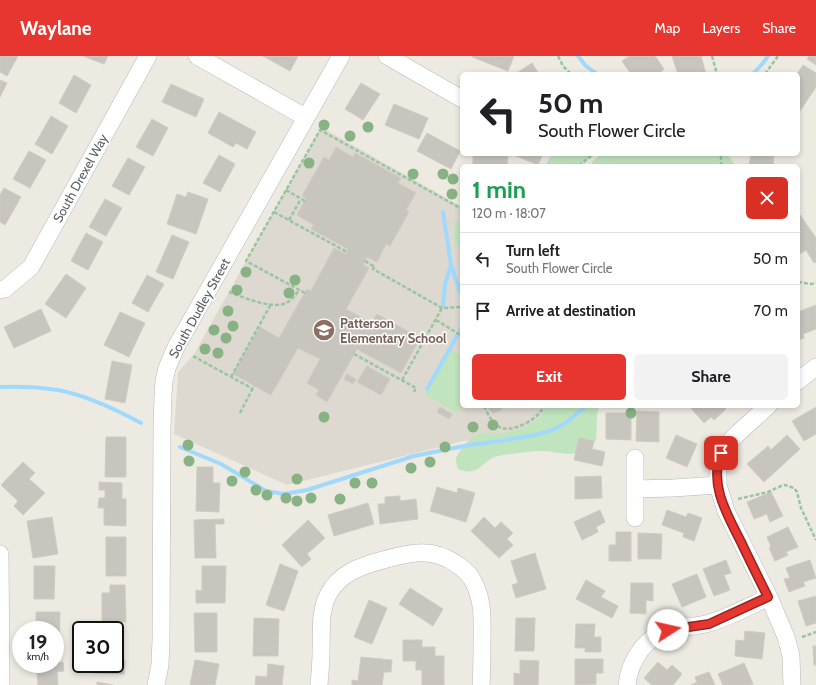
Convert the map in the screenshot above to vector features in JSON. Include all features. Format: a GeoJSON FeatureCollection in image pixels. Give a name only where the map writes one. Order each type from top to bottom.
{"type":"FeatureCollection","features":[{"type":"Feature","properties":{"kind":"street","name":"South Drexel Way"},"geometry":{"type":"LineString","coordinates":[[0,290],[31,267],[148,56]]}},
{"type":"Feature","properties":{"kind":"street"},"geometry":{"type":"LineString","coordinates":[[197,56],[305,117]]}},
{"type":"Feature","properties":{"kind":"street","name":"South Dudley Street"},"geometry":{"type":"LineString","coordinates":[[156,685],[160,665],[161,640],[162,428],[165,374],[176,347],[305,117],[341,56]]}},
{"type":"Feature","properties":{"kind":"street"},"geometry":{"type":"LineString","coordinates":[[387,56],[460,98]]}},
{"type":"Feature","properties":{"kind":"street"},"geometry":{"type":"LineString","coordinates":[[800,379],[816,367]]}},
{"type":"Feature","properties":{"kind":"street"},"geometry":{"type":"LineString","coordinates":[[766,408],[724,448],[718,464],[718,485],[723,504],[768,597],[789,645],[792,685]]}},
{"type":"Feature","properties":{"kind":"street"},"geometry":{"type":"LineString","coordinates":[[635,458],[635,518]]}},
{"type":"Feature","properties":{"kind":"street"},"geometry":{"type":"LineString","coordinates":[[635,489],[718,485]]}},
{"type":"Feature","properties":{"kind":"street"},"geometry":{"type":"LineString","coordinates":[[319,685],[322,617],[325,601],[332,588],[340,579],[357,568],[401,554],[418,552],[446,557],[463,568],[474,582],[481,601],[482,614],[481,685]]}},
{"type":"Feature","properties":{"kind":"street"},"geometry":{"type":"LineString","coordinates":[[0,554],[1,685]]}},
{"type":"Feature","properties":{"kind":"street"},"geometry":{"type":"LineString","coordinates":[[627,685],[629,670],[636,656],[645,645],[657,636],[673,629],[709,624],[768,597]]}},
{"type":"Feature","properties":{"kind":"path"},"geometry":{"type":"LineString","coordinates":[[558,56],[563,66],[569,72]]}},
{"type":"Feature","properties":{"kind":"path"},"geometry":{"type":"LineString","coordinates":[[712,56],[716,72]]}},
{"type":"Feature","properties":{"kind":"path"},"geometry":{"type":"LineString","coordinates":[[766,72],[778,56]]}},
{"type":"Feature","properties":{"kind":"path"},"geometry":{"type":"LineString","coordinates":[[305,293],[246,262],[320,130],[460,208]]}},
{"type":"Feature","properties":{"kind":"path"},"geometry":{"type":"LineString","coordinates":[[581,164],[591,156]]}},
{"type":"Feature","properties":{"kind":"path"},"geometry":{"type":"LineString","coordinates":[[286,190],[305,201]]}},
{"type":"Feature","properties":{"kind":"path"},"geometry":{"type":"LineString","coordinates":[[289,220],[301,199]]}},
{"type":"Feature","properties":{"kind":"path"},"geometry":{"type":"LineString","coordinates":[[274,212],[347,252]]}},
{"type":"Feature","properties":{"kind":"path"},"geometry":{"type":"LineString","coordinates":[[365,261],[375,267],[373,269],[442,308],[460,307]]}},
{"type":"Feature","properties":{"kind":"path"},"geometry":{"type":"LineString","coordinates":[[800,282],[816,283]]}},
{"type":"Feature","properties":{"kind":"path"},"geometry":{"type":"LineString","coordinates":[[229,292],[259,302],[282,304],[287,303],[299,290]]}},
{"type":"Feature","properties":{"kind":"path"},"geometry":{"type":"LineString","coordinates":[[231,377],[271,304]]}},
{"type":"Feature","properties":{"kind":"path"},"geometry":{"type":"LineString","coordinates":[[402,380],[442,308]]}},
{"type":"Feature","properties":{"kind":"path"},"geometry":{"type":"LineString","coordinates":[[436,320],[460,335]]}},
{"type":"Feature","properties":{"kind":"path"},"geometry":{"type":"LineString","coordinates":[[354,354],[416,388],[414,392]]}},
{"type":"Feature","properties":{"kind":"path"},"geometry":{"type":"LineString","coordinates":[[193,356],[231,377],[253,387],[240,413]]}},
{"type":"Feature","properties":{"kind":"path"},"geometry":{"type":"LineString","coordinates":[[485,408],[496,424],[509,430],[517,428],[530,421],[539,415],[543,408]]}},
{"type":"Feature","properties":{"kind":"path"},"geometry":{"type":"LineString","coordinates":[[723,504],[733,500],[768,492],[781,486],[790,486],[797,492],[801,508],[816,540]]}},
{"type":"Feature","properties":{"kind":"shaded area"},"geometry":{"type":"Polygon","coordinates":[[[321,127],[460,206],[460,408],[569,408],[513,434],[464,441],[287,485],[174,434],[178,372],[193,356],[321,127]]]}},
{"type":"Feature","properties":{"kind":"green space"},"geometry":{"type":"Polygon","coordinates":[[[551,156],[594,156],[580,164],[546,164],[551,156]]]}},
{"type":"Feature","properties":{"kind":"green space"},"geometry":{"type":"Polygon","coordinates":[[[599,156],[729,156],[734,164],[591,164],[599,156]]]}},
{"type":"Feature","properties":{"kind":"green space"},"geometry":{"type":"Polygon","coordinates":[[[460,221],[460,249],[456,245],[454,238],[455,222],[460,221]]]}},
{"type":"Feature","properties":{"kind":"green space"},"geometry":{"type":"Polygon","coordinates":[[[451,349],[460,355],[460,408],[457,413],[425,395],[451,349]]]}},
{"type":"Feature","properties":{"kind":"green space"},"geometry":{"type":"Polygon","coordinates":[[[544,408],[599,408],[596,440],[583,451],[576,453],[570,454],[539,451],[508,454],[493,458],[474,471],[468,472],[458,469],[456,460],[457,456],[473,437],[482,434],[500,433],[522,428],[532,424],[543,413],[544,408]]]}},
{"type":"Feature","properties":{"kind":"building"},"geometry":{"type":"Polygon","coordinates":[[[0,56],[18,56],[7,76],[0,72],[0,56]]]}},
{"type":"Feature","properties":{"kind":"building"},"geometry":{"type":"Polygon","coordinates":[[[83,56],[108,56],[104,64],[83,56]]]}},
{"type":"Feature","properties":{"kind":"building"},"geometry":{"type":"Polygon","coordinates":[[[263,56],[298,56],[290,71],[263,56]]]}},
{"type":"Feature","properties":{"kind":"building"},"geometry":{"type":"Polygon","coordinates":[[[514,56],[508,71],[472,57],[514,56]]]}},
{"type":"Feature","properties":{"kind":"building"},"geometry":{"type":"Polygon","coordinates":[[[630,56],[655,56],[664,69],[660,72],[630,72],[622,61],[630,56]]]}},
{"type":"Feature","properties":{"kind":"building"},"geometry":{"type":"Polygon","coordinates":[[[672,56],[701,56],[705,72],[677,72],[672,56]]]}},
{"type":"Feature","properties":{"kind":"building"},"geometry":{"type":"Polygon","coordinates":[[[809,56],[816,56],[816,65],[807,59],[809,56]]]}},
{"type":"Feature","properties":{"kind":"building"},"geometry":{"type":"Polygon","coordinates":[[[532,63],[538,72],[518,72],[532,63]]]}},
{"type":"Feature","properties":{"kind":"building"},"geometry":{"type":"Polygon","coordinates":[[[803,65],[816,73],[816,87],[800,111],[800,72],[798,72],[803,65]]]}},
{"type":"Feature","properties":{"kind":"building"},"geometry":{"type":"Polygon","coordinates":[[[74,75],[91,85],[76,113],[59,103],[74,75]]]}},
{"type":"Feature","properties":{"kind":"building"},"geometry":{"type":"Polygon","coordinates":[[[0,80],[7,83],[0,97],[0,80]]]}},
{"type":"Feature","properties":{"kind":"building"},"geometry":{"type":"Polygon","coordinates":[[[361,83],[380,94],[363,120],[345,109],[361,83]]]}},
{"type":"Feature","properties":{"kind":"building"},"geometry":{"type":"Polygon","coordinates":[[[171,84],[204,99],[196,117],[162,102],[171,84]]]}},
{"type":"Feature","properties":{"kind":"building"},"geometry":{"type":"Polygon","coordinates":[[[394,104],[428,118],[419,139],[385,125],[394,104]]]}},
{"type":"Feature","properties":{"kind":"building"},"geometry":{"type":"Polygon","coordinates":[[[219,112],[256,132],[247,149],[236,143],[233,147],[208,133],[219,112]]]}},
{"type":"Feature","properties":{"kind":"building"},"geometry":{"type":"Polygon","coordinates":[[[51,116],[68,126],[52,154],[35,144],[51,116]]]}},
{"type":"Feature","properties":{"kind":"building"},"geometry":{"type":"Polygon","coordinates":[[[152,119],[168,128],[153,156],[136,147],[152,119]]]}},
{"type":"Feature","properties":{"kind":"building"},"geometry":{"type":"Polygon","coordinates":[[[427,133],[460,151],[451,169],[417,151],[427,133]]]}},
{"type":"Feature","properties":{"kind":"building"},"geometry":{"type":"Polygon","coordinates":[[[336,147],[353,157],[355,153],[401,178],[398,183],[416,193],[406,210],[409,212],[390,246],[386,244],[377,262],[367,257],[363,265],[369,268],[346,309],[371,323],[377,314],[420,338],[401,373],[357,349],[327,402],[316,395],[319,390],[307,383],[320,359],[298,348],[271,395],[233,374],[260,327],[279,338],[307,289],[311,291],[334,248],[346,254],[347,252],[348,249],[311,229],[314,225],[297,215],[306,198],[302,196],[324,157],[329,160],[336,147]]]}},
{"type":"Feature","properties":{"kind":"building"},"geometry":{"type":"Polygon","coordinates":[[[29,151],[46,160],[30,188],[13,179],[29,151]]]}},
{"type":"Feature","properties":{"kind":"building"},"geometry":{"type":"Polygon","coordinates":[[[219,155],[235,164],[220,192],[203,183],[219,155]]]}},
{"type":"Feature","properties":{"kind":"building"},"geometry":{"type":"Polygon","coordinates":[[[473,156],[508,156],[507,164],[473,164],[473,156]]]}},
{"type":"Feature","properties":{"kind":"building"},"geometry":{"type":"Polygon","coordinates":[[[516,156],[542,156],[538,164],[516,156]]]}},
{"type":"Feature","properties":{"kind":"building"},"geometry":{"type":"Polygon","coordinates":[[[751,156],[774,156],[773,164],[749,164],[751,156]]]}},
{"type":"Feature","properties":{"kind":"building"},"geometry":{"type":"Polygon","coordinates":[[[128,158],[145,167],[129,195],[112,186],[128,158]]]}},
{"type":"Feature","properties":{"kind":"building"},"geometry":{"type":"Polygon","coordinates":[[[4,188],[21,197],[5,225],[0,222],[0,195],[4,188]]]}},
{"type":"Feature","properties":{"kind":"building"},"geometry":{"type":"Polygon","coordinates":[[[188,192],[208,199],[196,234],[167,224],[177,194],[186,197],[188,192]]]}},
{"type":"Feature","properties":{"kind":"building"},"geometry":{"type":"Polygon","coordinates":[[[105,199],[122,208],[106,236],[89,227],[105,199]]]}},
{"type":"Feature","properties":{"kind":"building"},"geometry":{"type":"Polygon","coordinates":[[[800,215],[816,238],[816,262],[814,263],[806,250],[800,254],[800,215]]]}},
{"type":"Feature","properties":{"kind":"building"},"geometry":{"type":"Polygon","coordinates":[[[86,233],[103,242],[88,270],[71,261],[86,233]]]}},
{"type":"Feature","properties":{"kind":"building"},"geometry":{"type":"Polygon","coordinates":[[[172,235],[189,242],[173,279],[156,272],[172,235]]]}},
{"type":"Feature","properties":{"kind":"building"},"geometry":{"type":"Polygon","coordinates":[[[66,274],[86,288],[66,318],[45,304],[66,274]]]}},
{"type":"Feature","properties":{"kind":"building"},"geometry":{"type":"Polygon","coordinates":[[[147,275],[164,284],[148,312],[132,303],[147,275]]]}},
{"type":"Feature","properties":{"kind":"building"},"geometry":{"type":"Polygon","coordinates":[[[816,305],[816,329],[803,334],[804,338],[800,339],[800,311],[816,305]]]}},
{"type":"Feature","properties":{"kind":"building"},"geometry":{"type":"Polygon","coordinates":[[[41,309],[51,331],[14,348],[4,327],[41,309]]]}},
{"type":"Feature","properties":{"kind":"building"},"geometry":{"type":"Polygon","coordinates":[[[120,312],[145,323],[129,357],[104,345],[120,312]]]}},
{"type":"Feature","properties":{"kind":"building"},"geometry":{"type":"Polygon","coordinates":[[[112,361],[132,365],[125,403],[105,399],[112,361]]]}},
{"type":"Feature","properties":{"kind":"building"},"geometry":{"type":"Polygon","coordinates":[[[367,366],[390,379],[381,395],[357,382],[367,366]]]}},
{"type":"Feature","properties":{"kind":"building"},"geometry":{"type":"Polygon","coordinates":[[[347,374],[356,379],[353,384],[344,379],[347,374]]]}},
{"type":"Feature","properties":{"kind":"building"},"geometry":{"type":"Polygon","coordinates":[[[440,407],[452,414],[449,419],[437,412],[440,407]]]}},
{"type":"Feature","properties":{"kind":"building"},"geometry":{"type":"Polygon","coordinates":[[[816,407],[816,434],[804,441],[792,421],[816,407]]]}},
{"type":"Feature","properties":{"kind":"building"},"geometry":{"type":"Polygon","coordinates":[[[488,408],[502,408],[501,411],[493,413],[488,408]]]}},
{"type":"Feature","properties":{"kind":"building"},"geometry":{"type":"Polygon","coordinates":[[[691,408],[726,409],[714,420],[711,417],[704,423],[691,408]]]}},
{"type":"Feature","properties":{"kind":"building"},"geometry":{"type":"Polygon","coordinates":[[[637,411],[659,412],[659,442],[636,441],[637,411]]]}},
{"type":"Feature","properties":{"kind":"building"},"geometry":{"type":"Polygon","coordinates":[[[606,413],[631,413],[631,440],[606,439],[606,413]]]}},
{"type":"Feature","properties":{"kind":"building"},"geometry":{"type":"Polygon","coordinates":[[[676,435],[697,444],[687,467],[666,458],[676,435]]]}},
{"type":"Feature","properties":{"kind":"building"},"geometry":{"type":"Polygon","coordinates":[[[787,435],[800,449],[764,482],[747,464],[768,446],[771,450],[787,435]]]}},
{"type":"Feature","properties":{"kind":"building"},"geometry":{"type":"Polygon","coordinates":[[[106,437],[126,437],[126,477],[105,477],[106,437]]]}},
{"type":"Feature","properties":{"kind":"building"},"geometry":{"type":"Polygon","coordinates":[[[579,438],[594,441],[592,449],[605,452],[602,466],[574,460],[579,438]]]}},
{"type":"Feature","properties":{"kind":"building"},"geometry":{"type":"Polygon","coordinates":[[[23,462],[35,473],[29,479],[45,493],[23,515],[14,506],[18,501],[1,485],[23,462]]]}},
{"type":"Feature","properties":{"kind":"building"},"geometry":{"type":"Polygon","coordinates":[[[197,467],[213,467],[213,483],[220,483],[219,512],[196,511],[197,467]]]}},
{"type":"Feature","properties":{"kind":"building"},"geometry":{"type":"Polygon","coordinates":[[[601,476],[602,498],[575,499],[575,477],[601,476]]]}},
{"type":"Feature","properties":{"kind":"building"},"geometry":{"type":"Polygon","coordinates":[[[99,482],[122,483],[122,499],[126,499],[126,526],[104,525],[104,508],[98,508],[99,498],[105,498],[105,490],[99,490],[99,482]]]}},
{"type":"Feature","properties":{"kind":"building"},"geometry":{"type":"Polygon","coordinates":[[[437,487],[457,493],[458,488],[475,493],[466,522],[430,511],[437,487]]]}},
{"type":"Feature","properties":{"kind":"building"},"geometry":{"type":"Polygon","coordinates":[[[771,492],[783,516],[770,522],[767,514],[754,519],[747,502],[771,492]]]}},
{"type":"Feature","properties":{"kind":"building"},"geometry":{"type":"Polygon","coordinates":[[[400,496],[400,501],[416,499],[418,519],[380,524],[378,504],[385,504],[385,497],[400,496]]]}},
{"type":"Feature","properties":{"kind":"building"},"geometry":{"type":"Polygon","coordinates":[[[368,503],[374,524],[334,536],[328,515],[368,503]]]}},
{"type":"Feature","properties":{"kind":"building"},"geometry":{"type":"Polygon","coordinates":[[[600,510],[605,522],[596,527],[598,532],[582,540],[574,522],[600,510]]]}},
{"type":"Feature","properties":{"kind":"building"},"geometry":{"type":"Polygon","coordinates":[[[667,510],[686,517],[688,513],[702,518],[694,541],[683,537],[684,533],[662,525],[667,510]]]}},
{"type":"Feature","properties":{"kind":"building"},"geometry":{"type":"Polygon","coordinates":[[[52,517],[58,554],[33,558],[27,521],[52,517]]]}},
{"type":"Feature","properties":{"kind":"building"},"geometry":{"type":"Polygon","coordinates":[[[484,517],[495,528],[501,522],[513,533],[507,539],[513,545],[499,558],[471,531],[484,517]]]}},
{"type":"Feature","properties":{"kind":"building"},"geometry":{"type":"Polygon","coordinates":[[[224,519],[224,524],[215,524],[216,558],[195,558],[194,520],[224,519]]]}},
{"type":"Feature","properties":{"kind":"building"},"geometry":{"type":"Polygon","coordinates":[[[308,520],[325,538],[307,554],[311,559],[302,567],[282,545],[308,520]]]}},
{"type":"Feature","properties":{"kind":"building"},"geometry":{"type":"Polygon","coordinates":[[[788,527],[798,547],[786,552],[788,555],[775,561],[769,548],[771,547],[767,537],[788,527]]]}},
{"type":"Feature","properties":{"kind":"building"},"geometry":{"type":"Polygon","coordinates":[[[616,532],[631,532],[631,561],[609,561],[609,545],[616,545],[616,532]]]}},
{"type":"Feature","properties":{"kind":"building"},"geometry":{"type":"Polygon","coordinates":[[[638,533],[662,534],[661,559],[638,559],[638,533]]]}},
{"type":"Feature","properties":{"kind":"building"},"geometry":{"type":"Polygon","coordinates":[[[106,537],[126,537],[126,576],[106,576],[106,537]]]}},
{"type":"Feature","properties":{"kind":"building"},"geometry":{"type":"Polygon","coordinates":[[[535,553],[546,589],[516,598],[512,585],[518,583],[511,561],[535,553]]]}},
{"type":"Feature","properties":{"kind":"building"},"geometry":{"type":"Polygon","coordinates":[[[726,560],[731,573],[724,575],[730,590],[714,596],[703,569],[726,560]]]}},
{"type":"Feature","properties":{"kind":"building"},"geometry":{"type":"Polygon","coordinates":[[[810,560],[816,578],[803,582],[805,586],[789,592],[784,579],[790,578],[786,568],[810,560]]]}},
{"type":"Feature","properties":{"kind":"building"},"geometry":{"type":"Polygon","coordinates":[[[280,564],[298,571],[284,611],[266,605],[280,564]]]}},
{"type":"Feature","properties":{"kind":"building"},"geometry":{"type":"Polygon","coordinates":[[[34,566],[55,566],[54,599],[34,599],[34,566]]]}},
{"type":"Feature","properties":{"kind":"building"},"geometry":{"type":"Polygon","coordinates":[[[202,566],[226,566],[225,603],[196,603],[196,590],[202,591],[202,566]]]}},
{"type":"Feature","properties":{"kind":"building"},"geometry":{"type":"Polygon","coordinates":[[[697,574],[706,597],[682,607],[672,584],[697,574]]]}},
{"type":"Feature","properties":{"kind":"building"},"geometry":{"type":"Polygon","coordinates":[[[586,580],[605,591],[601,597],[618,606],[612,618],[576,599],[586,580]]]}},
{"type":"Feature","properties":{"kind":"building"},"geometry":{"type":"Polygon","coordinates":[[[631,583],[653,583],[653,601],[646,600],[646,614],[630,613],[631,583]]]}},
{"type":"Feature","properties":{"kind":"building"},"geometry":{"type":"Polygon","coordinates":[[[110,585],[125,585],[126,622],[102,621],[102,593],[110,593],[110,585]]]}},
{"type":"Feature","properties":{"kind":"building"},"geometry":{"type":"Polygon","coordinates":[[[410,588],[443,609],[433,626],[399,604],[410,588]]]}},
{"type":"Feature","properties":{"kind":"building"},"geometry":{"type":"Polygon","coordinates":[[[816,596],[816,623],[806,626],[798,601],[816,596]]]}},
{"type":"Feature","properties":{"kind":"building"},"geometry":{"type":"Polygon","coordinates":[[[369,600],[387,608],[372,644],[354,637],[369,600]]]}},
{"type":"Feature","properties":{"kind":"building"},"geometry":{"type":"Polygon","coordinates":[[[36,612],[60,612],[60,621],[36,621],[36,612]]]}},
{"type":"Feature","properties":{"kind":"building"},"geometry":{"type":"Polygon","coordinates":[[[194,613],[217,613],[217,652],[195,652],[194,613]]]}},
{"type":"Feature","properties":{"kind":"building"},"geometry":{"type":"Polygon","coordinates":[[[254,618],[279,619],[278,656],[253,656],[254,618]]]}},
{"type":"Feature","properties":{"kind":"building"},"geometry":{"type":"Polygon","coordinates":[[[516,618],[535,618],[534,651],[515,651],[516,618]]]}},
{"type":"Feature","properties":{"kind":"building"},"geometry":{"type":"Polygon","coordinates":[[[576,624],[595,624],[594,637],[601,637],[601,652],[585,652],[585,648],[575,648],[576,624]]]}},
{"type":"Feature","properties":{"kind":"building"},"geometry":{"type":"Polygon","coordinates":[[[745,631],[765,633],[762,659],[735,656],[736,640],[744,641],[745,631]]]}},
{"type":"Feature","properties":{"kind":"building"},"geometry":{"type":"Polygon","coordinates":[[[403,640],[422,640],[422,647],[435,647],[435,656],[444,656],[444,685],[422,685],[422,670],[416,670],[416,661],[403,661],[403,640]]]}},
{"type":"Feature","properties":{"kind":"building"},"geometry":{"type":"Polygon","coordinates":[[[813,646],[816,646],[816,665],[814,665],[813,646]]]}},
{"type":"Feature","properties":{"kind":"building"},"geometry":{"type":"Polygon","coordinates":[[[361,657],[392,660],[391,672],[384,672],[382,685],[352,685],[352,680],[358,681],[361,657]]]}},
{"type":"Feature","properties":{"kind":"building"},"geometry":{"type":"Polygon","coordinates":[[[575,659],[603,659],[603,673],[596,673],[596,684],[575,685],[575,659]]]}},
{"type":"Feature","properties":{"kind":"building"},"geometry":{"type":"Polygon","coordinates":[[[195,660],[219,664],[215,685],[190,685],[195,660]]]}},
{"type":"Feature","properties":{"kind":"building"},"geometry":{"type":"Polygon","coordinates":[[[520,660],[539,661],[538,685],[514,685],[514,673],[520,674],[520,660]]]}},
{"type":"Feature","properties":{"kind":"building"},"geometry":{"type":"Polygon","coordinates":[[[125,661],[124,674],[93,673],[124,673],[125,661]]]}},
{"type":"Feature","properties":{"kind":"building"},"geometry":{"type":"Polygon","coordinates":[[[658,662],[667,670],[672,665],[682,674],[673,685],[652,685],[644,678],[658,662]]]}},
{"type":"Feature","properties":{"kind":"building"},"geometry":{"type":"Polygon","coordinates":[[[744,663],[753,684],[723,685],[718,674],[744,663]]]}},
{"type":"Feature","properties":{"kind":"building"},"geometry":{"type":"Polygon","coordinates":[[[268,664],[284,666],[282,685],[255,685],[256,676],[267,677],[268,664]]]}},
{"type":"Feature","properties":{"kind":"building"},"geometry":{"type":"Polygon","coordinates":[[[709,672],[715,685],[691,685],[697,682],[695,677],[709,672]]]}},
{"type":"Feature","properties":{"kind":"building"},"geometry":{"type":"Polygon","coordinates":[[[37,673],[57,673],[58,685],[38,685],[37,673]]]}},
{"type":"Feature","properties":{"kind":"building"},"geometry":{"type":"Polygon","coordinates":[[[97,682],[113,685],[97,685],[97,682]]]}},
{"type":"Feature","properties":{"kind":"waterway"},"geometry":{"type":"LineString","coordinates":[[578,56],[586,66],[594,72]]}},
{"type":"Feature","properties":{"kind":"waterway"},"geometry":{"type":"LineString","coordinates":[[755,72],[768,56]]}},
{"type":"Feature","properties":{"kind":"waterway"},"geometry":{"type":"LineString","coordinates":[[443,212],[451,265],[460,292]]}},
{"type":"Feature","properties":{"kind":"waterway"},"geometry":{"type":"LineString","coordinates":[[443,306],[445,284],[451,265]]}},
{"type":"Feature","properties":{"kind":"waterway"},"geometry":{"type":"LineString","coordinates":[[427,389],[460,331]]}},
{"type":"Feature","properties":{"kind":"waterway"},"geometry":{"type":"LineString","coordinates":[[0,387],[37,387],[68,392],[101,404],[141,423]]}},
{"type":"Feature","properties":{"kind":"waterway"},"geometry":{"type":"LineString","coordinates":[[180,447],[221,464],[266,491],[284,494],[307,490],[414,456],[469,445],[535,435],[553,430],[567,422],[584,408]]}},
{"type":"Feature","properties":{"kind":"place","name":"Patterson Elementary School"},"geometry":{"type":"Point","coordinates":[324,330]}},
{"type":"Feature","properties":{"kind":"route"},"geometry":{"type":"LineString","coordinates":[[668,630],[709,624],[768,597],[726,512],[720,494],[717,468],[721,453]]}}]}
